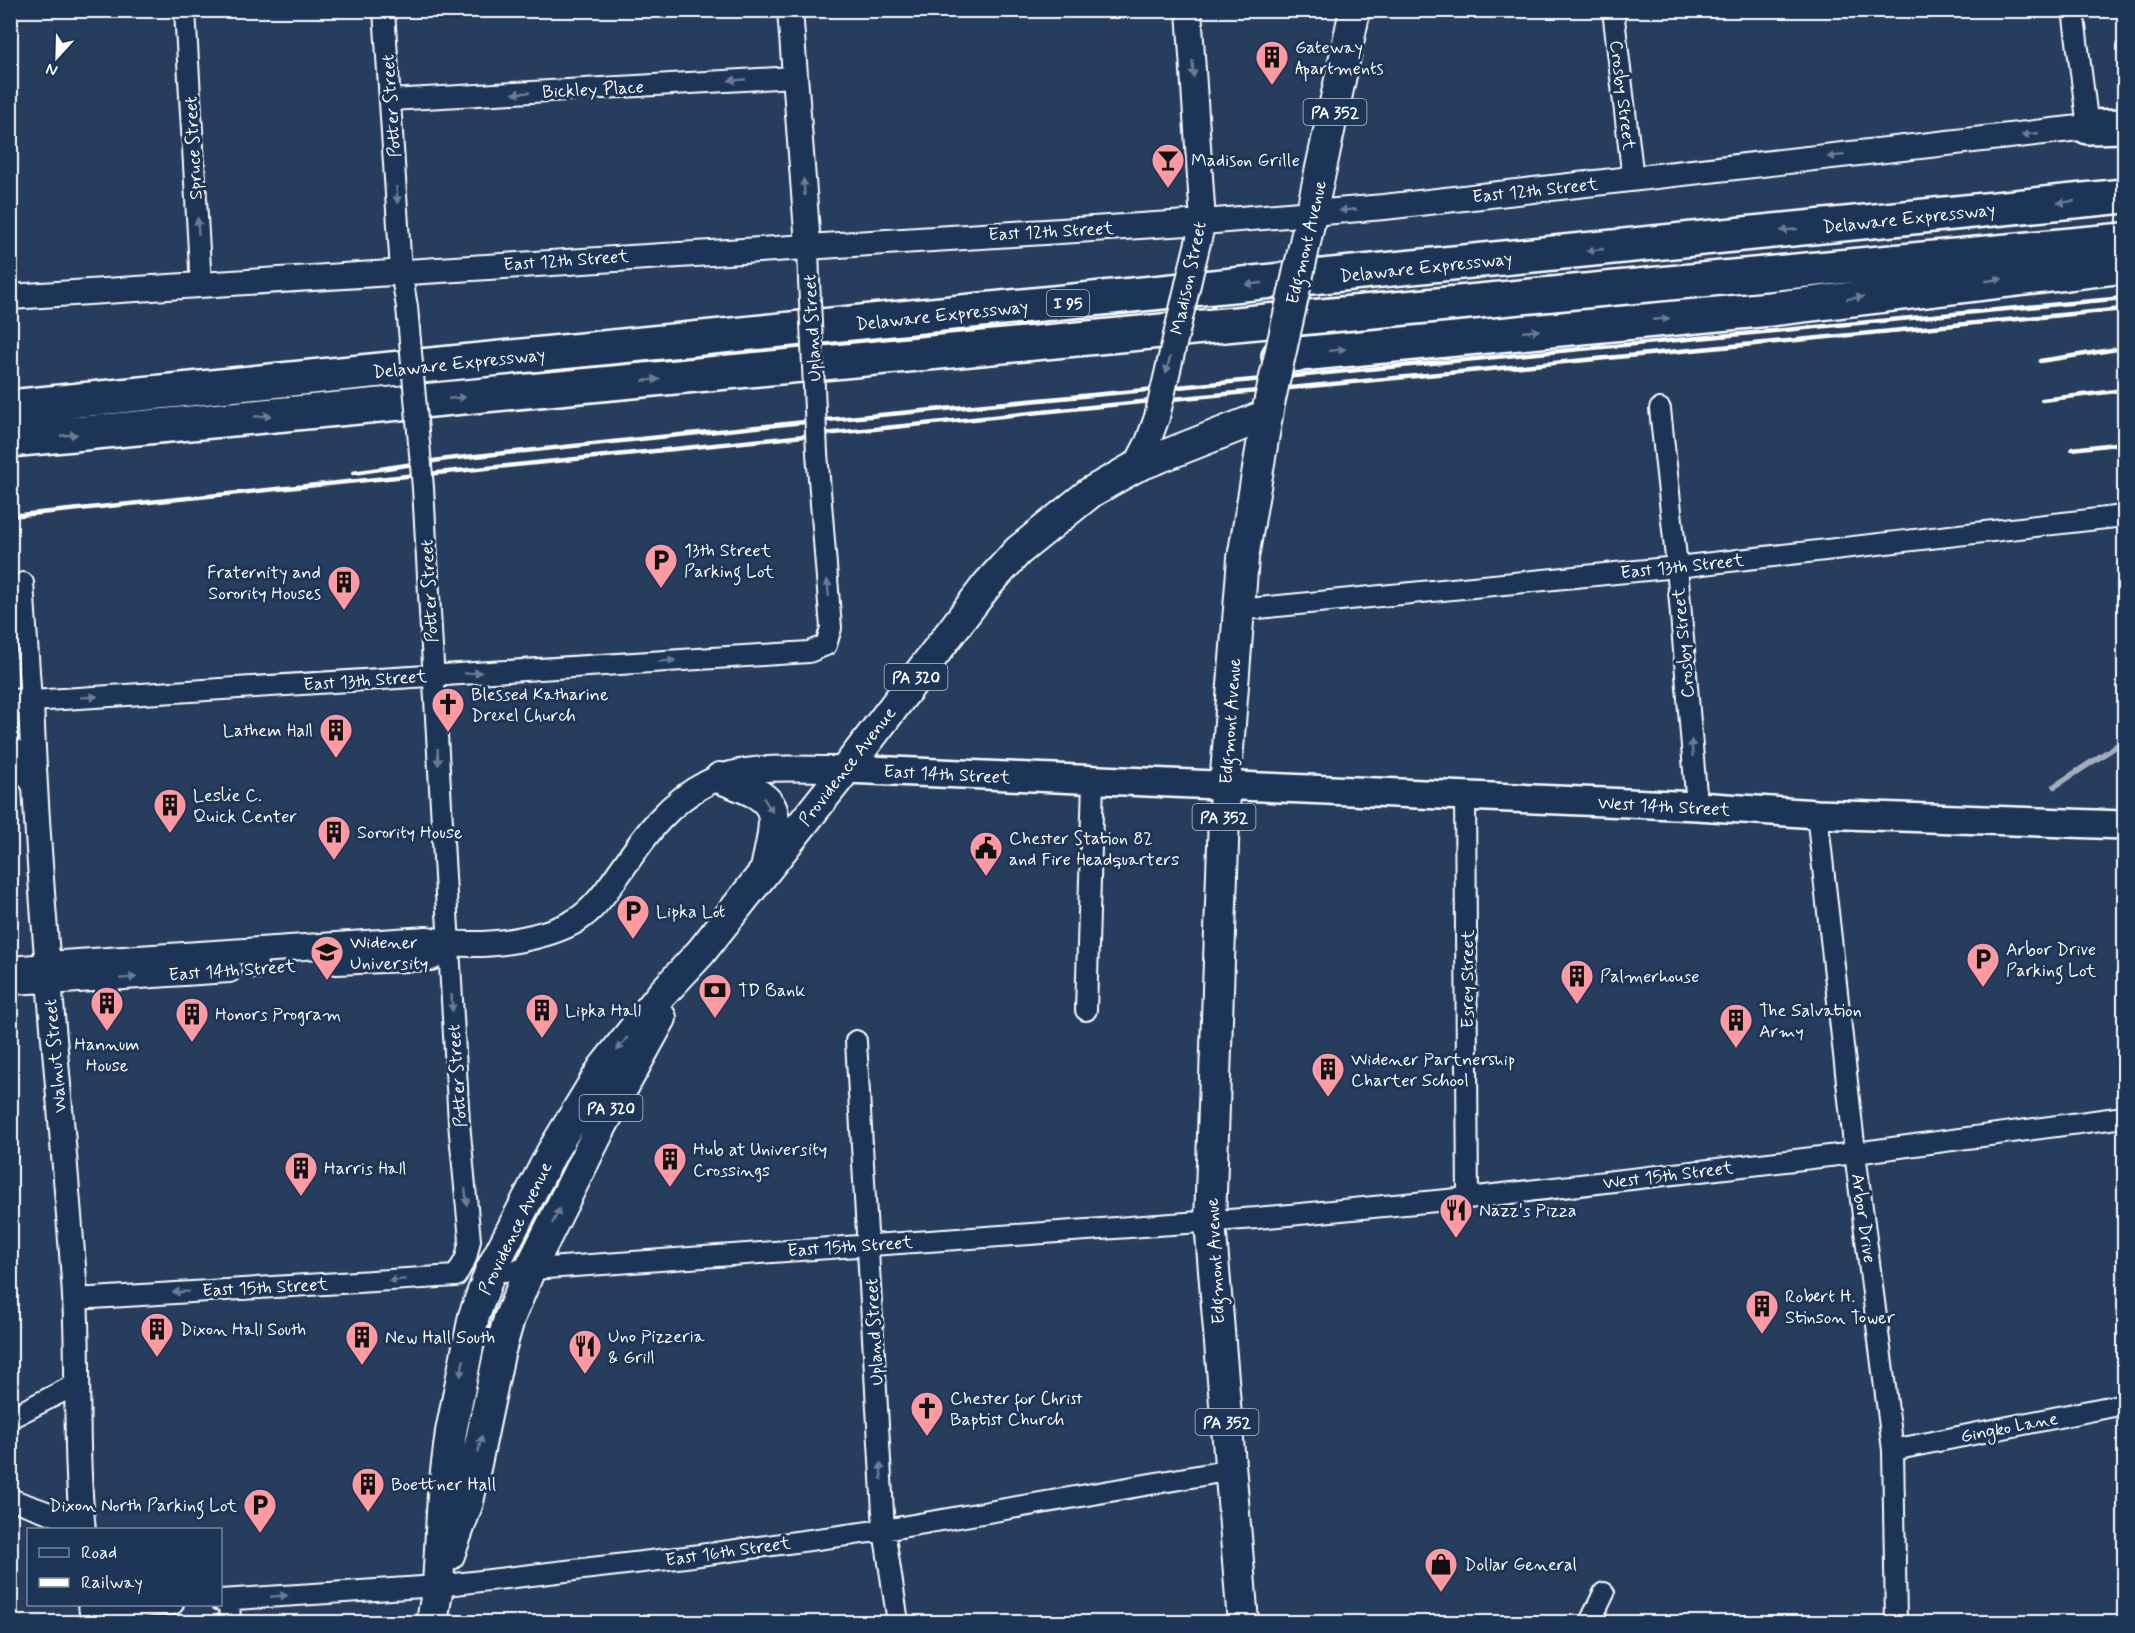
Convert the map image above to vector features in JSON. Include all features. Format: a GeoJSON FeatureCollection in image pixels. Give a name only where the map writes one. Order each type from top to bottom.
{"type":"FeatureCollection","features":[{"type":"Feature","properties":{"kind":"highway"},"geometry":{"type":"LineString","coordinates":[[2088,127],[2124,126]]}},
{"type":"Feature","properties":{"kind":"highway","name":"Delaware Expressway"},"geometry":{"type":"LineString","coordinates":[[10,407],[2124,196]]}},
{"type":"Feature","properties":{"kind":"highway","name":"Delaware Expressway"},"geometry":{"type":"LineString","coordinates":[[10,440],[2124,240]]}},
{"type":"Feature","properties":{"kind":"highway"},"geometry":{"type":"LineString","coordinates":[[1279,356],[1770,309],[1936,287],[2124,266]]}},
{"type":"Feature","properties":{"kind":"main road","name":"Edgmont Avenue"},"geometry":{"type":"LineString","coordinates":[[1243,1623],[1210,1222],[1225,787],[1243,558],[1279,356],[1313,213],[1355,10]]}},
{"type":"Feature","properties":{"kind":"main road","name":"Providence Avenue"},"geometry":{"type":"LineString","coordinates":[[432,1623],[438,1586],[443,1495],[459,1384],[474,1316],[490,1272],[564,1131],[603,1068],[662,994],[701,952],[846,769],[987,585],[1018,551],[1091,492],[1135,467],[1268,410]]}},
{"type":"Feature","properties":{"kind":"main road","name":"East 14th Street"},"geometry":{"type":"LineString","coordinates":[[846,769],[1225,787]]}},
{"type":"Feature","properties":{"kind":"main road"},"geometry":{"type":"LineString","coordinates":[[720,778],[755,790],[766,799],[774,813],[772,841],[766,868]]}},
{"type":"Feature","properties":{"kind":"main road","name":"West 14th Street"},"geometry":{"type":"LineString","coordinates":[[1225,787],[2114,825]]}},
{"type":"Feature","properties":{"kind":"main road","name":"Providence Avenue"},"geometry":{"type":"LineString","coordinates":[[438,1586],[468,1502],[507,1328],[530,1269],[600,1129],[701,952]]}},
{"type":"Feature","properties":{"kind":"street","name":"Spruce Street"},"geometry":{"type":"LineString","coordinates":[[185,10],[201,285]]}},
{"type":"Feature","properties":{"kind":"street","name":"Potter Street"},"geometry":{"type":"LineString","coordinates":[[384,10],[401,271],[407,307],[423,488],[459,1123],[470,1240],[466,1258],[456,1276]]}},
{"type":"Feature","properties":{"kind":"street","name":"Upland Street"},"geometry":{"type":"LineString","coordinates":[[790,10],[808,245],[817,453],[831,628],[826,645]]}},
{"type":"Feature","properties":{"kind":"street","name":"Madison Street"},"geometry":{"type":"LineString","coordinates":[[1135,467],[1157,417],[1203,222],[1189,10]]}},
{"type":"Feature","properties":{"kind":"street","name":"Crosby Street"},"geometry":{"type":"LineString","coordinates":[[1613,10],[1633,179]]}},
{"type":"Feature","properties":{"kind":"street"},"geometry":{"type":"LineString","coordinates":[[2073,10],[2088,127]]}},
{"type":"Feature","properties":{"kind":"street","name":"Bickley Place"},"geometry":{"type":"LineString","coordinates":[[390,100],[795,77]]}},
{"type":"Feature","properties":{"kind":"street","name":"East 12th Street"},"geometry":{"type":"LineString","coordinates":[[10,297],[808,245],[1203,222],[1313,213],[1633,179],[2088,127]]}},
{"type":"Feature","properties":{"kind":"street","name":"Crosby Street"},"geometry":{"type":"LineString","coordinates":[[1660,409],[1677,567],[1697,806]]}},
{"type":"Feature","properties":{"kind":"street","name":"East 13th Street"},"geometry":{"type":"LineString","coordinates":[[1238,610],[1677,567],[2124,516]]}},
{"type":"Feature","properties":{"kind":"street","name":"Walnut Street"},"geometry":{"type":"LineString","coordinates":[[23,583],[21,702],[34,784],[75,1299],[75,1385],[83,1527]]}},
{"type":"Feature","properties":{"kind":"street","name":"East 13th Street"},"geometry":{"type":"LineString","coordinates":[[21,702],[809,652],[826,645]]}},
{"type":"Feature","properties":{"kind":"street"},"geometry":{"type":"LineString","coordinates":[[10,748],[34,784]]}},
{"type":"Feature","properties":{"kind":"street","name":"East 14th Street"},"geometry":{"type":"LineString","coordinates":[[10,967],[48,973],[257,960],[427,939],[448,945],[506,942],[530,937],[557,930],[579,918],[596,903],[657,822],[674,804],[720,778],[758,770],[846,769]]}},
{"type":"Feature","properties":{"kind":"street"},"geometry":{"type":"LineString","coordinates":[[1086,1010],[1093,782]]}},
{"type":"Feature","properties":{"kind":"street","name":"Esrey Street"},"geometry":{"type":"LineString","coordinates":[[1465,797],[1468,1198]]}},
{"type":"Feature","properties":{"kind":"street","name":"Arbor Drive"},"geometry":{"type":"LineString","coordinates":[[1817,814],[1855,1153],[1893,1450],[1896,1623]]}},
{"type":"Feature","properties":{"kind":"street","name":"East 14th Street"},"geometry":{"type":"LineString","coordinates":[[10,984],[48,973]]}},
{"type":"Feature","properties":{"kind":"street","name":"Upland Street"},"geometry":{"type":"LineString","coordinates":[[856,1041],[884,1530],[898,1623]]}},
{"type":"Feature","properties":{"kind":"street","name":"West 15th Street"},"geometry":{"type":"LineString","coordinates":[[1210,1222],[1468,1198],[1855,1153],[2124,1117]]}},
{"type":"Feature","properties":{"kind":"street","name":"East 15th Street"},"geometry":{"type":"LineString","coordinates":[[490,1272],[1210,1222]]}},
{"type":"Feature","properties":{"kind":"street","name":"East 15th Street"},"geometry":{"type":"LineString","coordinates":[[75,1299],[456,1276]]}},
{"type":"Feature","properties":{"kind":"street"},"geometry":{"type":"LineString","coordinates":[[10,1418],[75,1385]]}},
{"type":"Feature","properties":{"kind":"street","name":"Gingko Lane"},"geometry":{"type":"LineString","coordinates":[[1893,1450],[2124,1404]]}},
{"type":"Feature","properties":{"kind":"street","name":"East 16th Street"},"geometry":{"type":"LineString","coordinates":[[225,1600],[438,1586],[685,1557],[884,1530],[1232,1470]]}},
{"type":"Feature","properties":{"kind":"street"},"geometry":{"type":"LineString","coordinates":[[10,1499],[83,1527]]}},
{"type":"Feature","properties":{"kind":"street"},"geometry":{"type":"LineString","coordinates":[[1590,1623],[1604,1593]]}},
{"type":"Feature","properties":{"kind":"street"},"geometry":{"type":"LineString","coordinates":[[225,1600],[230,1623]]}},
{"type":"Feature","properties":{"kind":"street"},"geometry":{"type":"LineString","coordinates":[[92,1613],[163,1606]]}},
{"type":"Feature","properties":{"kind":"waterway"},"geometry":{"type":"LineString","coordinates":[[2055,786],[2124,741]]}},
{"type":"Feature","properties":{"kind":"railway"},"geometry":{"type":"LineString","coordinates":[[353,473],[447,459],[795,423],[2124,298]]}},
{"type":"Feature","properties":{"kind":"railway"},"geometry":{"type":"LineString","coordinates":[[10,516],[1141,402],[2124,309]]}},
{"type":"Feature","properties":{"kind":"railway"},"geometry":{"type":"LineString","coordinates":[[2040,361],[2124,348]]}},
{"type":"Feature","properties":{"kind":"railway"},"geometry":{"type":"LineString","coordinates":[[2042,400],[2124,390]]}},
{"type":"Feature","properties":{"kind":"railway"},"geometry":{"type":"LineString","coordinates":[[2072,449],[2124,443]]}},
{"type":"Feature","properties":{"kind":"place","name":"Gateway Apartments"},"geometry":{"type":"Point","coordinates":[1272,86]}},
{"type":"Feature","properties":{"kind":"place","name":"Madison Grille"},"geometry":{"type":"Point","coordinates":[1168,189]}},
{"type":"Feature","properties":{"kind":"place","name":"13th Street Parking Lot"},"geometry":{"type":"Point","coordinates":[661,589]}},
{"type":"Feature","properties":{"kind":"place","name":"Fraternity and Sorority Houses"},"geometry":{"type":"Point","coordinates":[344,611]}},
{"type":"Feature","properties":{"kind":"place","name":"Blessed Katharine Drexel Church"},"geometry":{"type":"Point","coordinates":[448,733]}},
{"type":"Feature","properties":{"kind":"place","name":"Lathem Hall"},"geometry":{"type":"Point","coordinates":[336,759]}},
{"type":"Feature","properties":{"kind":"place","name":"Leslie C. Quick Center"},"geometry":{"type":"Point","coordinates":[170,834]}},
{"type":"Feature","properties":{"kind":"place","name":"Sorority House"},"geometry":{"type":"Point","coordinates":[334,861]}},
{"type":"Feature","properties":{"kind":"place","name":"Chester Station 82 and Fire Headquarters"},"geometry":{"type":"Point","coordinates":[986,877]}},
{"type":"Feature","properties":{"kind":"place","name":"Lipka Lot"},"geometry":{"type":"Point","coordinates":[633,940]}},
{"type":"Feature","properties":{"kind":"place","name":"Widener University"},"geometry":{"type":"Point","coordinates":[327,981]}},
{"type":"Feature","properties":{"kind":"place","name":"Arbor Drive Parking Lot"},"geometry":{"type":"Point","coordinates":[1983,988]}},
{"type":"Feature","properties":{"kind":"place","name":"Palmerhouse"},"geometry":{"type":"Point","coordinates":[1577,1005]}},
{"type":"Feature","properties":{"kind":"place","name":"TD Bank"},"geometry":{"type":"Point","coordinates":[715,1019]}},
{"type":"Feature","properties":{"kind":"place","name":"Hannum House"},"geometry":{"type":"Point","coordinates":[107,1032]}},
{"type":"Feature","properties":{"kind":"place","name":"Lipka Hall"},"geometry":{"type":"Point","coordinates":[542,1039]}},
{"type":"Feature","properties":{"kind":"place","name":"Honors Program"},"geometry":{"type":"Point","coordinates":[192,1043]}},
{"type":"Feature","properties":{"kind":"place","name":"The Salvation Army"},"geometry":{"type":"Point","coordinates":[1736,1049]}},
{"type":"Feature","properties":{"kind":"place","name":"Widener Partnership Charter School"},"geometry":{"type":"Point","coordinates":[1328,1098]}},
{"type":"Feature","properties":{"kind":"place","name":"Hub at University Crossings"},"geometry":{"type":"Point","coordinates":[670,1188]}},
{"type":"Feature","properties":{"kind":"place","name":"Harris Hall"},"geometry":{"type":"Point","coordinates":[301,1197]}},
{"type":"Feature","properties":{"kind":"place","name":"Nazz's Pizza"},"geometry":{"type":"Point","coordinates":[1456,1239]}},
{"type":"Feature","properties":{"kind":"place","name":"Robert H. Stinson Tower"},"geometry":{"type":"Point","coordinates":[1762,1335]}},
{"type":"Feature","properties":{"kind":"place","name":"Dixon Hall South"},"geometry":{"type":"Point","coordinates":[157,1358]}},
{"type":"Feature","properties":{"kind":"place","name":"New Hall South"},"geometry":{"type":"Point","coordinates":[362,1366]}},
{"type":"Feature","properties":{"kind":"place","name":"Uno Pizzeria & Grill"},"geometry":{"type":"Point","coordinates":[585,1375]}},
{"type":"Feature","properties":{"kind":"place","name":"Chester for Christ Baptist Church"},"geometry":{"type":"Point","coordinates":[927,1437]}},
{"type":"Feature","properties":{"kind":"place","name":"Boettner Hall"},"geometry":{"type":"Point","coordinates":[368,1513]}},
{"type":"Feature","properties":{"kind":"place","name":"Dixon North Parking Lot"},"geometry":{"type":"Point","coordinates":[260,1534]}},
{"type":"Feature","properties":{"kind":"place","name":"Dollar General"},"geometry":{"type":"Point","coordinates":[1441,1593]}}]}
